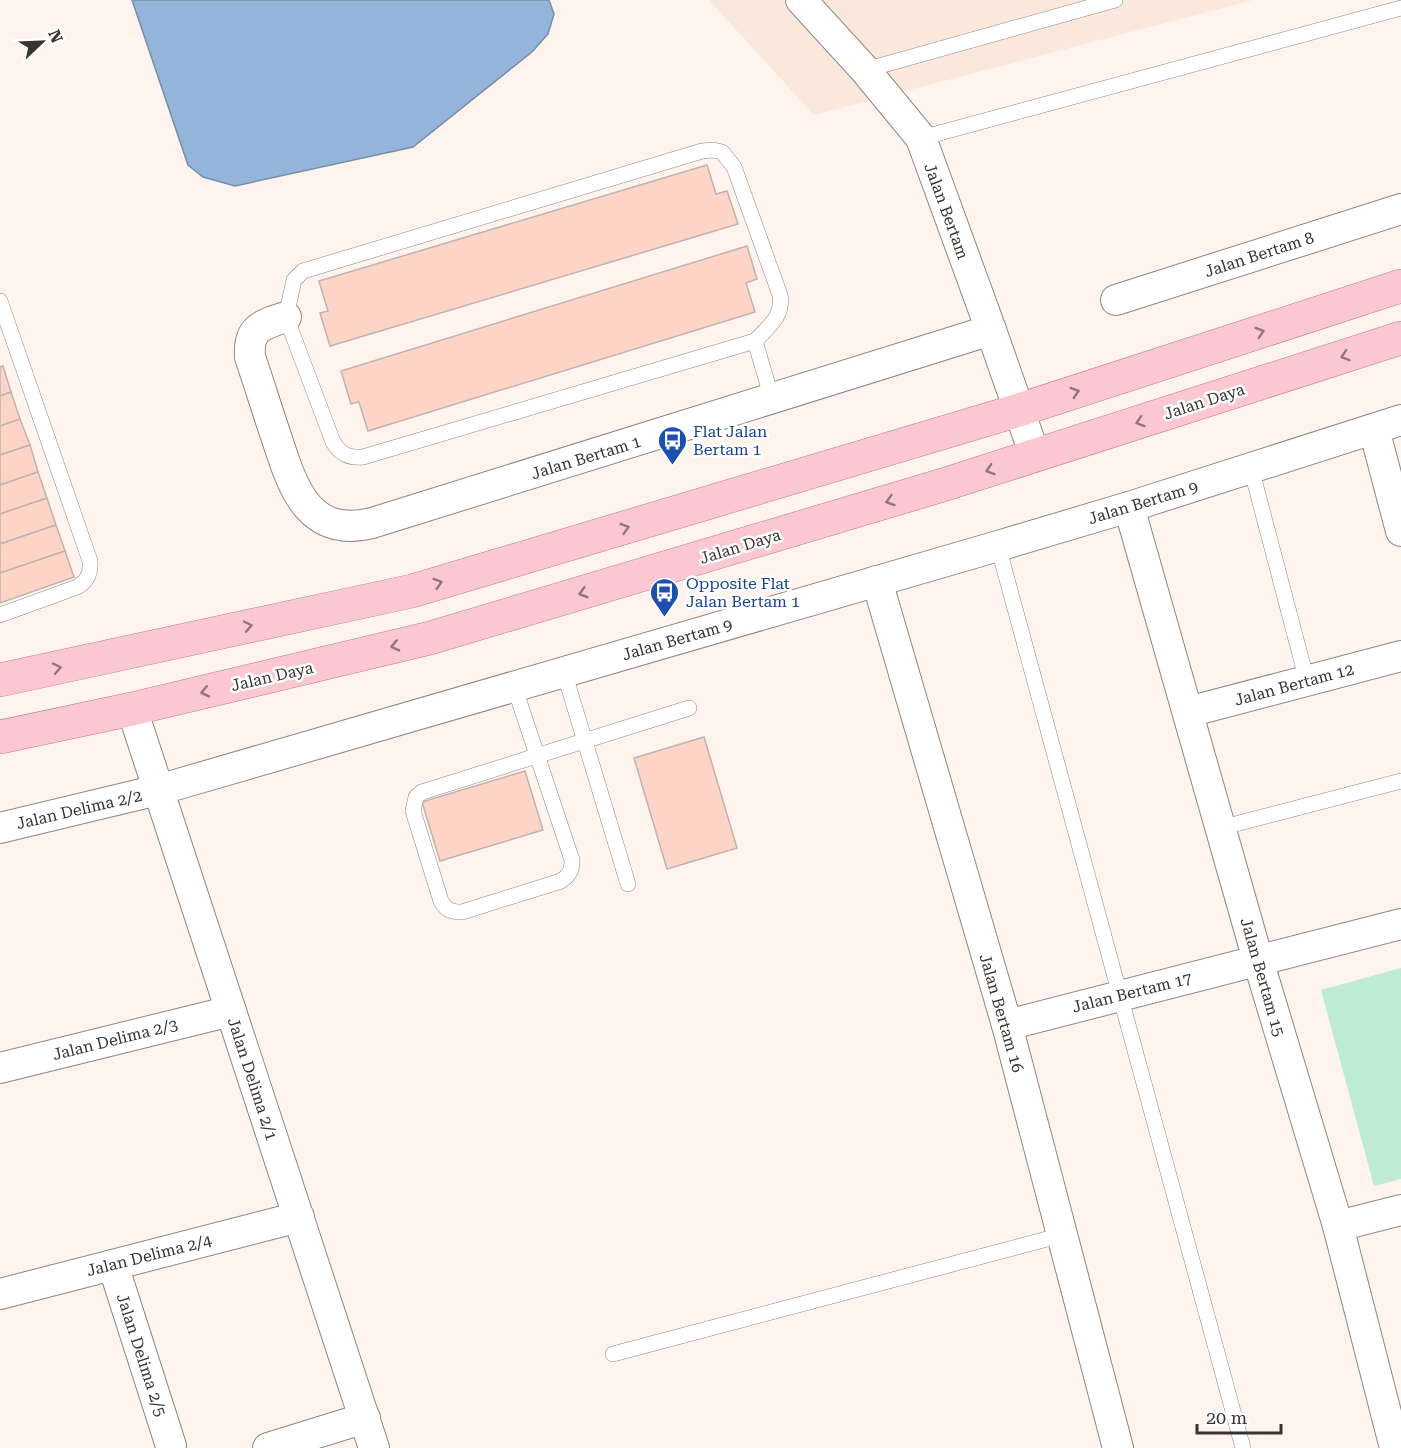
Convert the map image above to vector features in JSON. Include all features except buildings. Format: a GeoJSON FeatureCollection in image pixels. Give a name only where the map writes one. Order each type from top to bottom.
{"type":"FeatureCollection","features":[{"type":"Feature","properties":{"kind":"main road"},"geometry":{"type":"LineString","coordinates":[[0,680],[412,591],[1019,410],[1401,286]]}},
{"type":"Feature","properties":{"kind":"main road","name":"Jalan Daya"},"geometry":{"type":"LineString","coordinates":[[0,737],[132,709],[430,638],[935,488],[1401,338]]}},
{"type":"Feature","properties":{"kind":"street","name":"Jalan Bertam"},"geometry":{"type":"LineString","coordinates":[[801,0],[865,70],[921,138],[1035,456]]}},
{"type":"Feature","properties":{"kind":"street","name":"Jalan Bertam 8"},"geometry":{"type":"LineString","coordinates":[[1116,300],[1401,209]]}},
{"type":"Feature","properties":{"kind":"street","name":"Jalan Bertam 1"},"geometry":{"type":"LineString","coordinates":[[286,317],[257,328],[249,344],[250,357],[290,479],[298,495],[310,510],[322,518],[330,522],[352,526],[384,520],[991,330]]}},
{"type":"Feature","properties":{"kind":"street","name":"Jalan Bertam 9"},"geometry":{"type":"LineString","coordinates":[[158,790],[1129,507],[1387,424]]}},
{"type":"Feature","properties":{"kind":"street"},"geometry":{"type":"LineString","coordinates":[[1387,424],[1401,531]]}},
{"type":"Feature","properties":{"kind":"street","name":"Jalan Bertam 15"},"geometry":{"type":"LineString","coordinates":[[1129,507],[1258,960],[1338,1226],[1395,1448]]}},
{"type":"Feature","properties":{"kind":"street","name":"Jalan Bertam 16"},"geometry":{"type":"LineString","coordinates":[[877,581],[1007,1025],[1118,1448]]}},
{"type":"Feature","properties":{"kind":"street","name":"Jalan Bertam 12"},"geometry":{"type":"LineString","coordinates":[[1188,712],[1401,656]]}},
{"type":"Feature","properties":{"kind":"street","name":"Jalan Delima 2/1"},"geometry":{"type":"LineString","coordinates":[[132,709],[374,1448]]}},
{"type":"Feature","properties":{"kind":"street","name":"Jalan Delima 2/2"},"geometry":{"type":"LineString","coordinates":[[0,828],[158,790]]}},
{"type":"Feature","properties":{"kind":"street","name":"Jalan Bertam 17"},"geometry":{"type":"LineString","coordinates":[[1007,1025],[1401,924]]}},
{"type":"Feature","properties":{"kind":"street","name":"Jalan Delima 2/3"},"geometry":{"type":"LineString","coordinates":[[0,1068],[231,1011]]}},
{"type":"Feature","properties":{"kind":"street"},"geometry":{"type":"LineString","coordinates":[[1338,1226],[1401,1210]]}},
{"type":"Feature","properties":{"kind":"street","name":"Jalan Delima 2/4"},"geometry":{"type":"LineString","coordinates":[[0,1294],[299,1217]]}},
{"type":"Feature","properties":{"kind":"street","name":"Jalan Delima 2/5"},"geometry":{"type":"LineString","coordinates":[[113,1265],[171,1446]]}},
{"type":"Feature","properties":{"kind":"street"},"geometry":{"type":"LineString","coordinates":[[268,1448],[365,1418]]}},
{"type":"Feature","properties":{"kind":"lane"},"geometry":{"type":"LineString","coordinates":[[865,70],[1115,0]]}},
{"type":"Feature","properties":{"kind":"lane"},"geometry":{"type":"LineString","coordinates":[[921,138],[1401,8]]}},
{"type":"Feature","properties":{"kind":"lane"},"geometry":{"type":"LineString","coordinates":[[713,150],[722,152],[734,167],[780,295],[779,315],[755,341],[354,458],[345,456],[333,442],[286,317],[294,280],[309,267],[702,151],[713,150]]}},
{"type":"Feature","properties":{"kind":"lane"},"geometry":{"type":"LineString","coordinates":[[0,301],[90,561],[90,569],[84,583],[77,587],[0,615]]}},
{"type":"Feature","properties":{"kind":"lane"},"geometry":{"type":"LineString","coordinates":[[755,341],[772,399]]}},
{"type":"Feature","properties":{"kind":"lane"},"geometry":{"type":"LineString","coordinates":[[1251,468],[1307,681]]}},
{"type":"Feature","properties":{"kind":"lane"},"geometry":{"type":"LineString","coordinates":[[998,546],[1243,1448]]}},
{"type":"Feature","properties":{"kind":"lane"},"geometry":{"type":"LineString","coordinates":[[564,672],[628,884]]}},
{"type":"Feature","properties":{"kind":"lane"},"geometry":{"type":"LineString","coordinates":[[514,686],[537,757],[572,860],[572,868],[568,876],[561,881],[462,912],[453,912],[445,908],[441,901],[413,811],[416,797],[422,792],[537,757],[689,708]]}},
{"type":"Feature","properties":{"kind":"lane"},"geometry":{"type":"LineString","coordinates":[[1220,828],[1401,781]]}},
{"type":"Feature","properties":{"kind":"lane"},"geometry":{"type":"LineString","coordinates":[[613,1354],[1062,1235]]}},
{"type":"Feature","properties":{"kind":"shaded area"},"geometry":{"type":"Polygon","coordinates":[[[709,0],[1253,0],[814,115],[709,0]]]}},
{"type":"Feature","properties":{"kind":"green space"},"geometry":{"type":"Polygon","coordinates":[[[1401,968],[1401,1179],[1374,1186],[1321,990],[1401,968]]]}},
{"type":"Feature","properties":{"kind":"water"},"geometry":{"type":"Polygon","coordinates":[[[132,0],[549,0],[554,14],[548,34],[532,52],[413,147],[235,186],[203,177],[188,165],[132,0]]]}},
{"type":"Feature","properties":{"kind":"place","name":"Flat Jalan Bertam 1"},"geometry":{"type":"Point","coordinates":[672,466]}},
{"type":"Feature","properties":{"kind":"place","name":"Opposite Flat Jalan Bertam 1"},"geometry":{"type":"Point","coordinates":[665,618]}}]}
